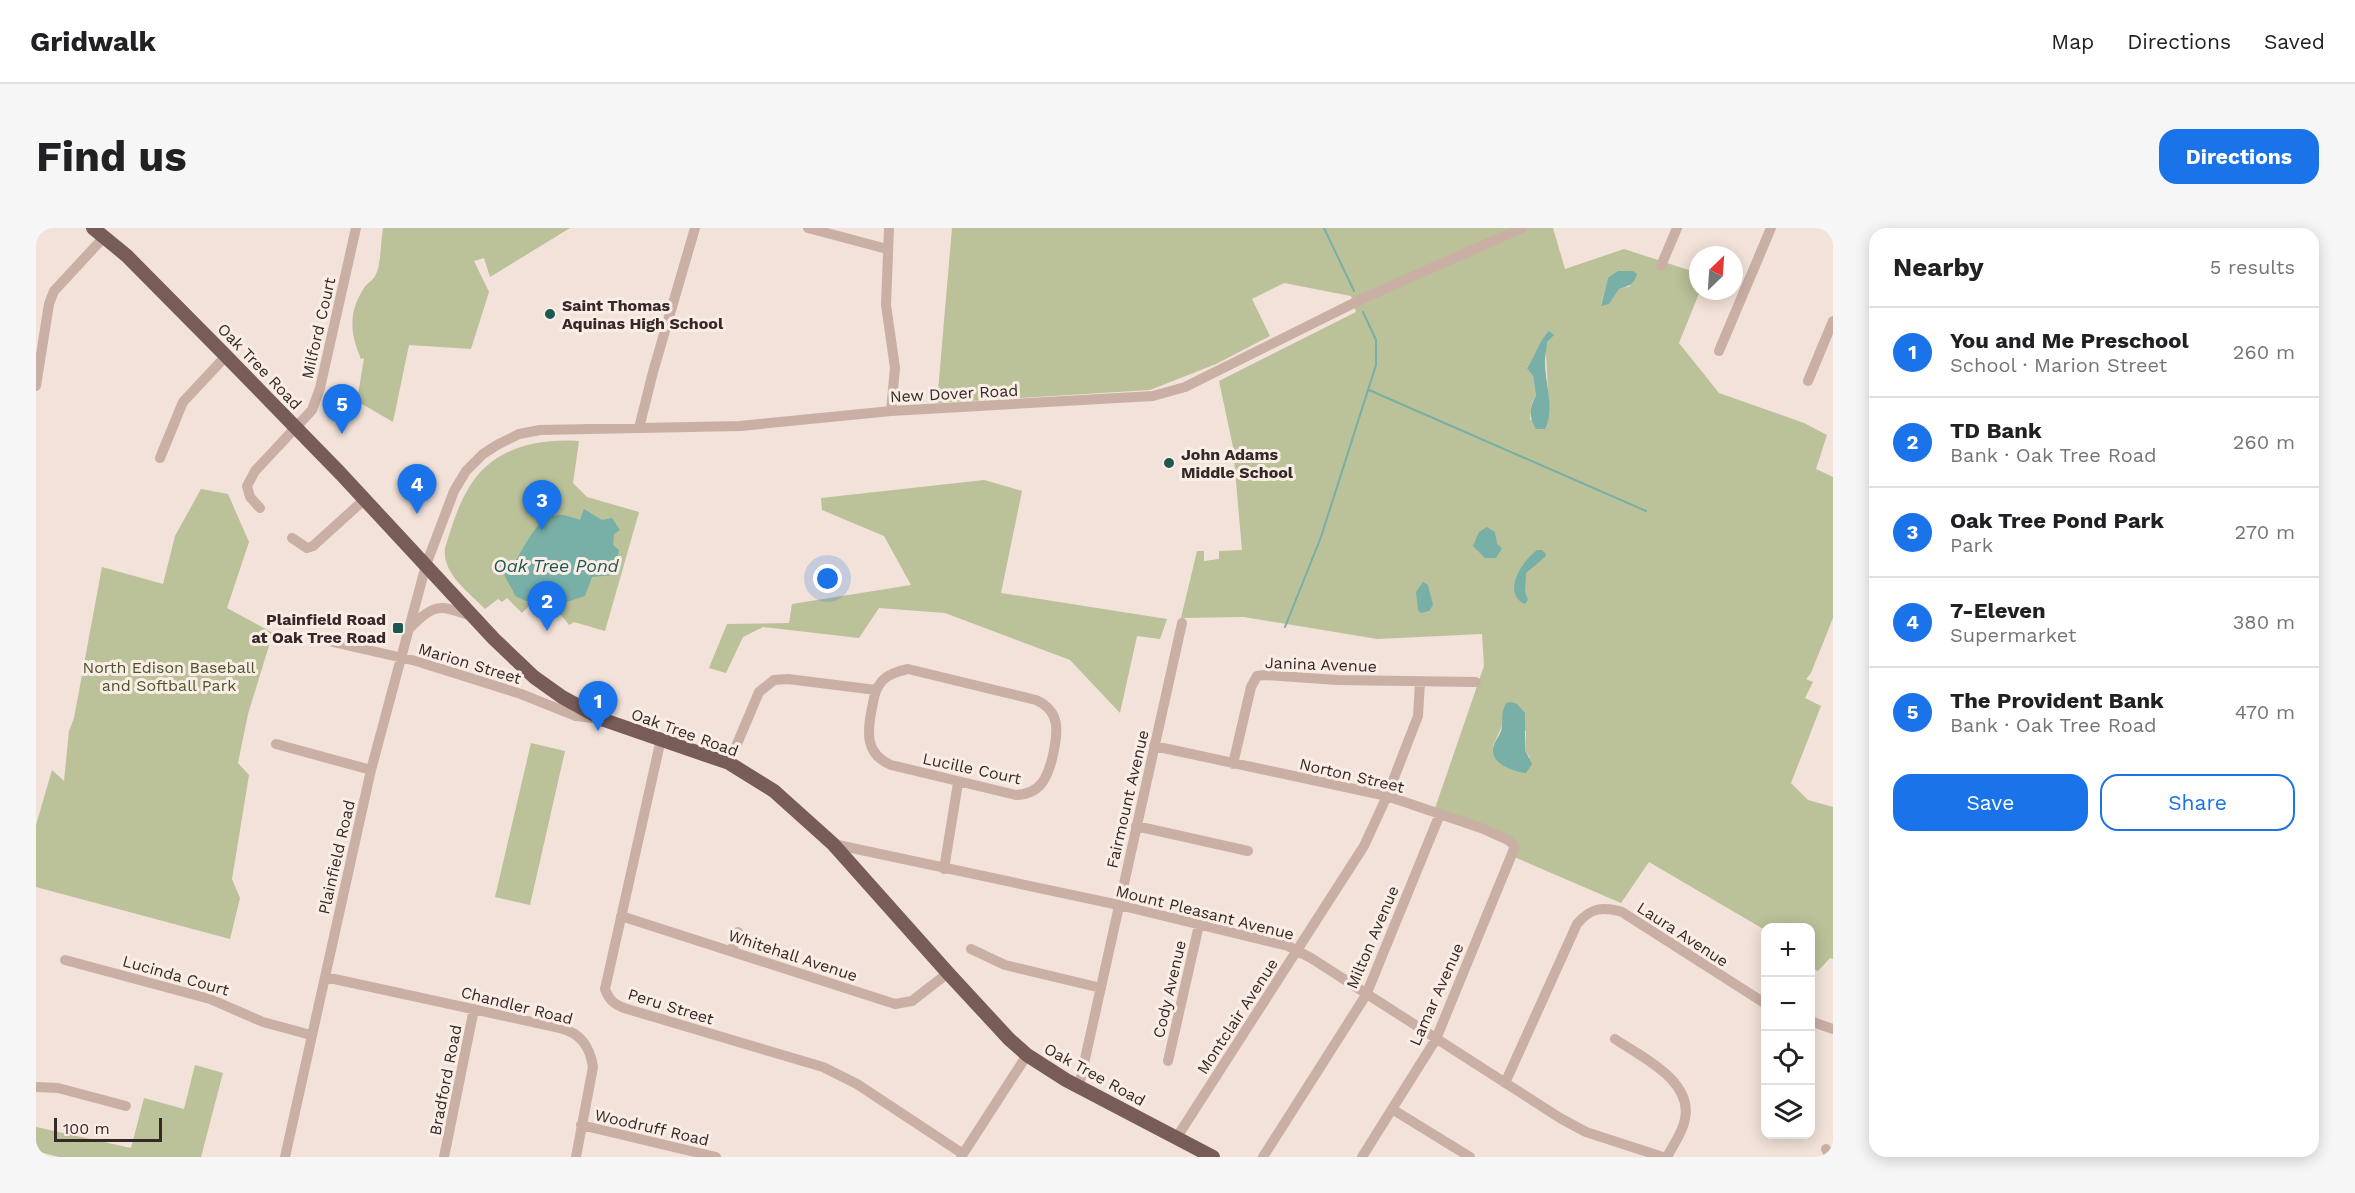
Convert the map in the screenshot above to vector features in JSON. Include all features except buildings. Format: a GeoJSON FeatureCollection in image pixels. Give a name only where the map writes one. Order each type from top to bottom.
{"type":"FeatureCollection","features":[{"type":"Feature","properties":{"kind":"main road","name":"Oak Tree Road"},"geometry":{"type":"LineString","coordinates":[[99,232],[127,256],[297,428],[474,618],[534,677],[562,697],[604,720],[729,763],[774,791],[833,844],[948,973],[1027,1054],[1079,1086],[1213,1157]]}},
{"type":"Feature","properties":{"kind":"street","name":"Milford Court"},"geometry":{"type":"LineString","coordinates":[[260,508],[247,491],[250,478],[312,410],[320,388],[356,228]]}},
{"type":"Feature","properties":{"kind":"street"},"geometry":{"type":"LineString","coordinates":[[639,428],[695,228]]}},
{"type":"Feature","properties":{"kind":"street"},"geometry":{"type":"LineString","coordinates":[[808,228],[887,249]]}},
{"type":"Feature","properties":{"kind":"street"},"geometry":{"type":"LineString","coordinates":[[889,228],[886,305],[895,368],[891,411]]}},
{"type":"Feature","properties":{"kind":"street","name":"New Dover Road"},"geometry":{"type":"LineString","coordinates":[[426,565],[461,478],[477,459],[496,444],[519,434],[540,430],[740,426],[891,411],[1132,399],[1171,392],[1380,290],[1522,228]]}},
{"type":"Feature","properties":{"kind":"street"},"geometry":{"type":"LineString","coordinates":[[1661,266],[1677,228]]}},
{"type":"Feature","properties":{"kind":"street"},"geometry":{"type":"LineString","coordinates":[[1719,351],[1771,228]]}},
{"type":"Feature","properties":{"kind":"street"},"geometry":{"type":"LineString","coordinates":[[36,386],[39,345],[54,291],[99,232]]}},
{"type":"Feature","properties":{"kind":"street"},"geometry":{"type":"LineString","coordinates":[[1808,381],[1833,321]]}},
{"type":"Feature","properties":{"kind":"street"},"geometry":{"type":"LineString","coordinates":[[160,458],[183,402],[226,356]]}},
{"type":"Feature","properties":{"kind":"street"},"geometry":{"type":"LineString","coordinates":[[292,538],[307,548],[313,546],[364,499]]}},
{"type":"Feature","properties":{"kind":"street","name":"Plainfield Road"},"geometry":{"type":"LineString","coordinates":[[285,1157],[371,770],[426,565]]}},
{"type":"Feature","properties":{"kind":"street"},"geometry":{"type":"LineString","coordinates":[[409,630],[430,610],[441,608],[474,618]]}},
{"type":"Feature","properties":{"kind":"street","name":"Fairmount Avenue"},"geometry":{"type":"LineString","coordinates":[[1079,1086],[1182,623]]}},
{"type":"Feature","properties":{"kind":"street","name":"Marion Street"},"geometry":{"type":"LineString","coordinates":[[324,640],[402,658],[521,694],[576,716],[604,720]]}},
{"type":"Feature","properties":{"kind":"street","name":"Lucille Court"},"geometry":{"type":"LineString","coordinates":[[908,669],[1036,700],[1052,712],[1057,724],[1058,734],[1048,775],[1041,786],[1029,793],[1016,795],[958,783],[891,765],[874,753],[867,733],[876,690],[882,681],[892,674],[908,669]]}},
{"type":"Feature","properties":{"kind":"street","name":"Janina Avenue"},"geometry":{"type":"LineString","coordinates":[[1233,764],[1251,687],[1257,676],[1476,682]]}},
{"type":"Feature","properties":{"kind":"street"},"geometry":{"type":"LineString","coordinates":[[729,763],[759,692],[774,680],[788,679],[876,690]]}},
{"type":"Feature","properties":{"kind":"street","name":"Montclair Avenue"},"geometry":{"type":"LineString","coordinates":[[1177,1137],[1364,846],[1387,796],[1418,716],[1420,682]]}},
{"type":"Feature","properties":{"kind":"street","name":"Peru Street"},"geometry":{"type":"LineString","coordinates":[[661,739],[605,989],[608,997],[615,1004],[823,1067],[857,1084],[962,1155]]}},
{"type":"Feature","properties":{"kind":"street"},"geometry":{"type":"LineString","coordinates":[[276,744],[371,770]]}},
{"type":"Feature","properties":{"kind":"street","name":"Norton Street"},"geometry":{"type":"LineString","coordinates":[[1154,747],[1387,796],[1440,814],[1508,840],[1514,845],[1514,849],[1506,868]]}},
{"type":"Feature","properties":{"kind":"street"},"geometry":{"type":"LineString","coordinates":[[944,869],[958,783]]}},
{"type":"Feature","properties":{"kind":"street","name":"Milton Avenue"},"geometry":{"type":"LineString","coordinates":[[1263,1157],[1366,995],[1440,814]]}},
{"type":"Feature","properties":{"kind":"street"},"geometry":{"type":"LineString","coordinates":[[1136,826],[1248,851]]}},
{"type":"Feature","properties":{"kind":"street","name":"Mount Pleasant Avenue"},"geometry":{"type":"LineString","coordinates":[[833,844],[1119,905],[1298,950],[1552,1114],[1586,1132],[1665,1157]]}},
{"type":"Feature","properties":{"kind":"street","name":"Lamar Avenue"},"geometry":{"type":"LineString","coordinates":[[1362,1157],[1436,1039],[1506,868]]}},
{"type":"Feature","properties":{"kind":"street","name":"Laura Avenue"},"geometry":{"type":"LineString","coordinates":[[1505,1083],[1577,924],[1587,913],[1594,910],[1608,908],[1622,912],[1761,1001]]}},
{"type":"Feature","properties":{"kind":"street","name":"Whitehall Avenue"},"geometry":{"type":"LineString","coordinates":[[621,916],[895,1004],[912,1001],[948,973]]}},
{"type":"Feature","properties":{"kind":"street","name":"Cody Avenue"},"geometry":{"type":"LineString","coordinates":[[1168,1061],[1199,925]]}},
{"type":"Feature","properties":{"kind":"street"},"geometry":{"type":"LineString","coordinates":[[732,950],[738,932]]}},
{"type":"Feature","properties":{"kind":"street"},"geometry":{"type":"LineString","coordinates":[[971,949],[1005,966],[1101,988]]}},
{"type":"Feature","properties":{"kind":"street","name":"Lucinda Court"},"geometry":{"type":"LineString","coordinates":[[65,960],[210,999],[263,1022],[311,1035]]}},
{"type":"Feature","properties":{"kind":"street","name":"Chandler Road"},"geometry":{"type":"LineString","coordinates":[[325,977],[561,1028],[579,1036],[591,1057],[593,1068],[576,1157]]}},
{"type":"Feature","properties":{"kind":"street","name":"Bradford Road"},"geometry":{"type":"LineString","coordinates":[[444,1157],[474,1009]]}},
{"type":"Feature","properties":{"kind":"street"},"geometry":{"type":"LineString","coordinates":[[1815,1024],[1833,1029]]}},
{"type":"Feature","properties":{"kind":"street"},"geometry":{"type":"LineString","coordinates":[[1615,1039],[1666,1074],[1684,1099],[1685,1119],[1665,1157]]}},
{"type":"Feature","properties":{"kind":"street"},"geometry":{"type":"LineString","coordinates":[[962,1155],[1027,1054]]}},
{"type":"Feature","properties":{"kind":"street"},"geometry":{"type":"LineString","coordinates":[[36,1087],[58,1088],[126,1106]]}},
{"type":"Feature","properties":{"kind":"street"},"geometry":{"type":"LineString","coordinates":[[1392,1109],[1470,1157]]}},
{"type":"Feature","properties":{"kind":"street","name":"Woodruff Road"},"geometry":{"type":"LineString","coordinates":[[581,1125],[716,1157]]}},
{"type":"Feature","properties":{"kind":"green space"},"geometry":{"type":"Polygon","coordinates":[[[383,228],[570,228],[490,277],[484,258],[474,261],[489,292],[471,349],[409,345],[393,422],[357,401],[364,358],[361,359],[357,350],[352,323],[359,297],[378,270],[383,228]]]}},
{"type":"Feature","properties":{"kind":"green space"},"geometry":{"type":"Polygon","coordinates":[[[952,228],[1553,228],[1565,269],[1624,249],[1689,270],[1689,300],[1696,300],[1679,343],[1719,393],[1804,423],[1827,435],[1816,469],[1833,477],[1833,618],[1811,673],[1806,679],[1813,682],[1805,698],[1821,706],[1791,783],[1808,800],[1833,807],[1833,959],[1830,958],[1818,971],[1815,970],[1815,923],[1761,923],[1761,928],[1649,862],[1621,903],[1512,856],[1516,846],[1433,814],[1484,666],[1482,634],[1377,639],[1244,617],[1181,618],[1197,551],[1204,551],[1204,561],[1219,559],[1219,551],[1242,550],[1233,447],[1219,381],[1356,312],[1351,296],[1284,283],[1252,299],[1270,336],[1216,364],[1150,390],[937,403],[952,228]],[[1608,278],[1601,305],[1619,289],[1631,286],[1608,278]],[[1545,335],[1536,355],[1527,367],[1533,376],[1536,396],[1532,402],[1530,420],[1549,410],[1545,335]],[[1502,726],[1493,746],[1530,758],[1525,750],[1526,731],[1502,726]]]}},
{"type":"Feature","properties":{"kind":"green space"},"geometry":{"type":"Polygon","coordinates":[[[579,441],[573,483],[587,497],[639,512],[605,631],[574,622],[569,625],[552,608],[528,607],[522,613],[507,598],[502,602],[498,599],[485,609],[458,582],[445,557],[445,548],[452,526],[467,491],[488,465],[515,449],[546,442],[579,441]]]}},
{"type":"Feature","properties":{"kind":"green space"},"geometry":{"type":"Polygon","coordinates":[[[984,480],[1022,491],[1001,593],[1167,619],[1160,639],[1137,636],[1120,713],[1070,660],[945,613],[879,608],[859,638],[763,627],[743,637],[726,673],[709,668],[727,624],[789,623],[792,604],[911,585],[884,536],[822,510],[821,498],[984,480]]]}},
{"type":"Feature","properties":{"kind":"green space","name":"North Edison Baseball and Softball Park"},"geometry":{"type":"Polygon","coordinates":[[[201,489],[228,494],[249,542],[227,608],[273,633],[248,714],[238,763],[249,775],[232,879],[240,898],[230,939],[36,887],[36,825],[52,770],[64,781],[69,731],[74,718],[102,567],[163,584],[175,536],[201,489]]]}},
{"type":"Feature","properties":{"kind":"green space"},"geometry":{"type":"Polygon","coordinates":[[[531,743],[565,751],[530,905],[495,897],[531,743]]]}},
{"type":"Feature","properties":{"kind":"green space"},"geometry":{"type":"Polygon","coordinates":[[[195,1065],[223,1073],[201,1157],[59,1157],[36,1151],[36,1127],[131,1148],[144,1098],[184,1109],[195,1065]]]}},
{"type":"Feature","properties":{"kind":"water"},"geometry":{"type":"Polygon","coordinates":[[[1618,271],[1633,271],[1637,274],[1636,278],[1628,286],[1619,289],[1609,304],[1601,306],[1608,278],[1618,271]]]}},
{"type":"Feature","properties":{"kind":"water"},"geometry":{"type":"Polygon","coordinates":[[[1549,331],[1554,335],[1547,342],[1545,359],[1549,396],[1548,422],[1545,429],[1536,429],[1531,412],[1536,396],[1533,376],[1527,368],[1549,331]]]}},
{"type":"Feature","properties":{"kind":"water","name":"Oak Tree Pond"},"geometry":{"type":"Polygon","coordinates":[[[584,509],[602,520],[612,518],[620,530],[614,534],[613,545],[619,550],[617,559],[612,561],[614,575],[592,577],[585,596],[557,605],[535,599],[526,601],[515,596],[504,572],[514,563],[531,534],[549,517],[557,515],[580,520],[584,509]]]}},
{"type":"Feature","properties":{"kind":"water"},"geometry":{"type":"Polygon","coordinates":[[[1487,527],[1495,532],[1497,544],[1502,548],[1496,558],[1485,558],[1473,546],[1479,532],[1487,527]]]}},
{"type":"Feature","properties":{"kind":"water"},"geometry":{"type":"Polygon","coordinates":[[[1537,550],[1542,550],[1546,554],[1526,573],[1525,592],[1528,600],[1525,604],[1518,599],[1514,585],[1520,569],[1537,550]]]}},
{"type":"Feature","properties":{"kind":"water"},"geometry":{"type":"Polygon","coordinates":[[[1423,582],[1428,585],[1433,605],[1429,611],[1421,613],[1418,610],[1416,592],[1423,582]]]}},
{"type":"Feature","properties":{"kind":"water"},"geometry":{"type":"Polygon","coordinates":[[[1506,703],[1517,704],[1525,713],[1525,750],[1532,764],[1526,773],[1502,765],[1494,757],[1494,745],[1501,730],[1504,707],[1506,703]]]}},
{"type":"Feature","properties":{"kind":"waterway"},"geometry":{"type":"LineString","coordinates":[[1324,228],[1354,291]]}},
{"type":"Feature","properties":{"kind":"waterway"},"geometry":{"type":"LineString","coordinates":[[1285,627],[1321,537],[1376,365],[1376,340],[1363,312]]}},
{"type":"Feature","properties":{"kind":"waterway"},"geometry":{"type":"LineString","coordinates":[[1369,390],[1646,511]]}},
{"type":"Feature","properties":{"kind":"place","name":"Saint Thomas Aquinas High School"},"geometry":{"type":"Point","coordinates":[550,314]}},
{"type":"Feature","properties":{"kind":"place","name":"The Provident Bank"},"geometry":{"type":"Point","coordinates":[342,434]}},
{"type":"Feature","properties":{"kind":"place","name":"John Adams Middle School"},"geometry":{"type":"Point","coordinates":[1169,463]}},
{"type":"Feature","properties":{"kind":"place","name":"7-Eleven"},"geometry":{"type":"Point","coordinates":[417,514]}},
{"type":"Feature","properties":{"kind":"place","name":"Oak Tree Pond Park"},"geometry":{"type":"Point","coordinates":[542,530]}},
{"type":"Feature","properties":{"kind":"place","name":"Plainfield Road at Oak Tree Road"},"geometry":{"type":"Point","coordinates":[398,628]}},
{"type":"Feature","properties":{"kind":"place","name":"TD Bank"},"geometry":{"type":"Point","coordinates":[547,631]}},
{"type":"Feature","properties":{"kind":"place","name":"You and Me Preschool"},"geometry":{"type":"Point","coordinates":[598,731]}}]}
